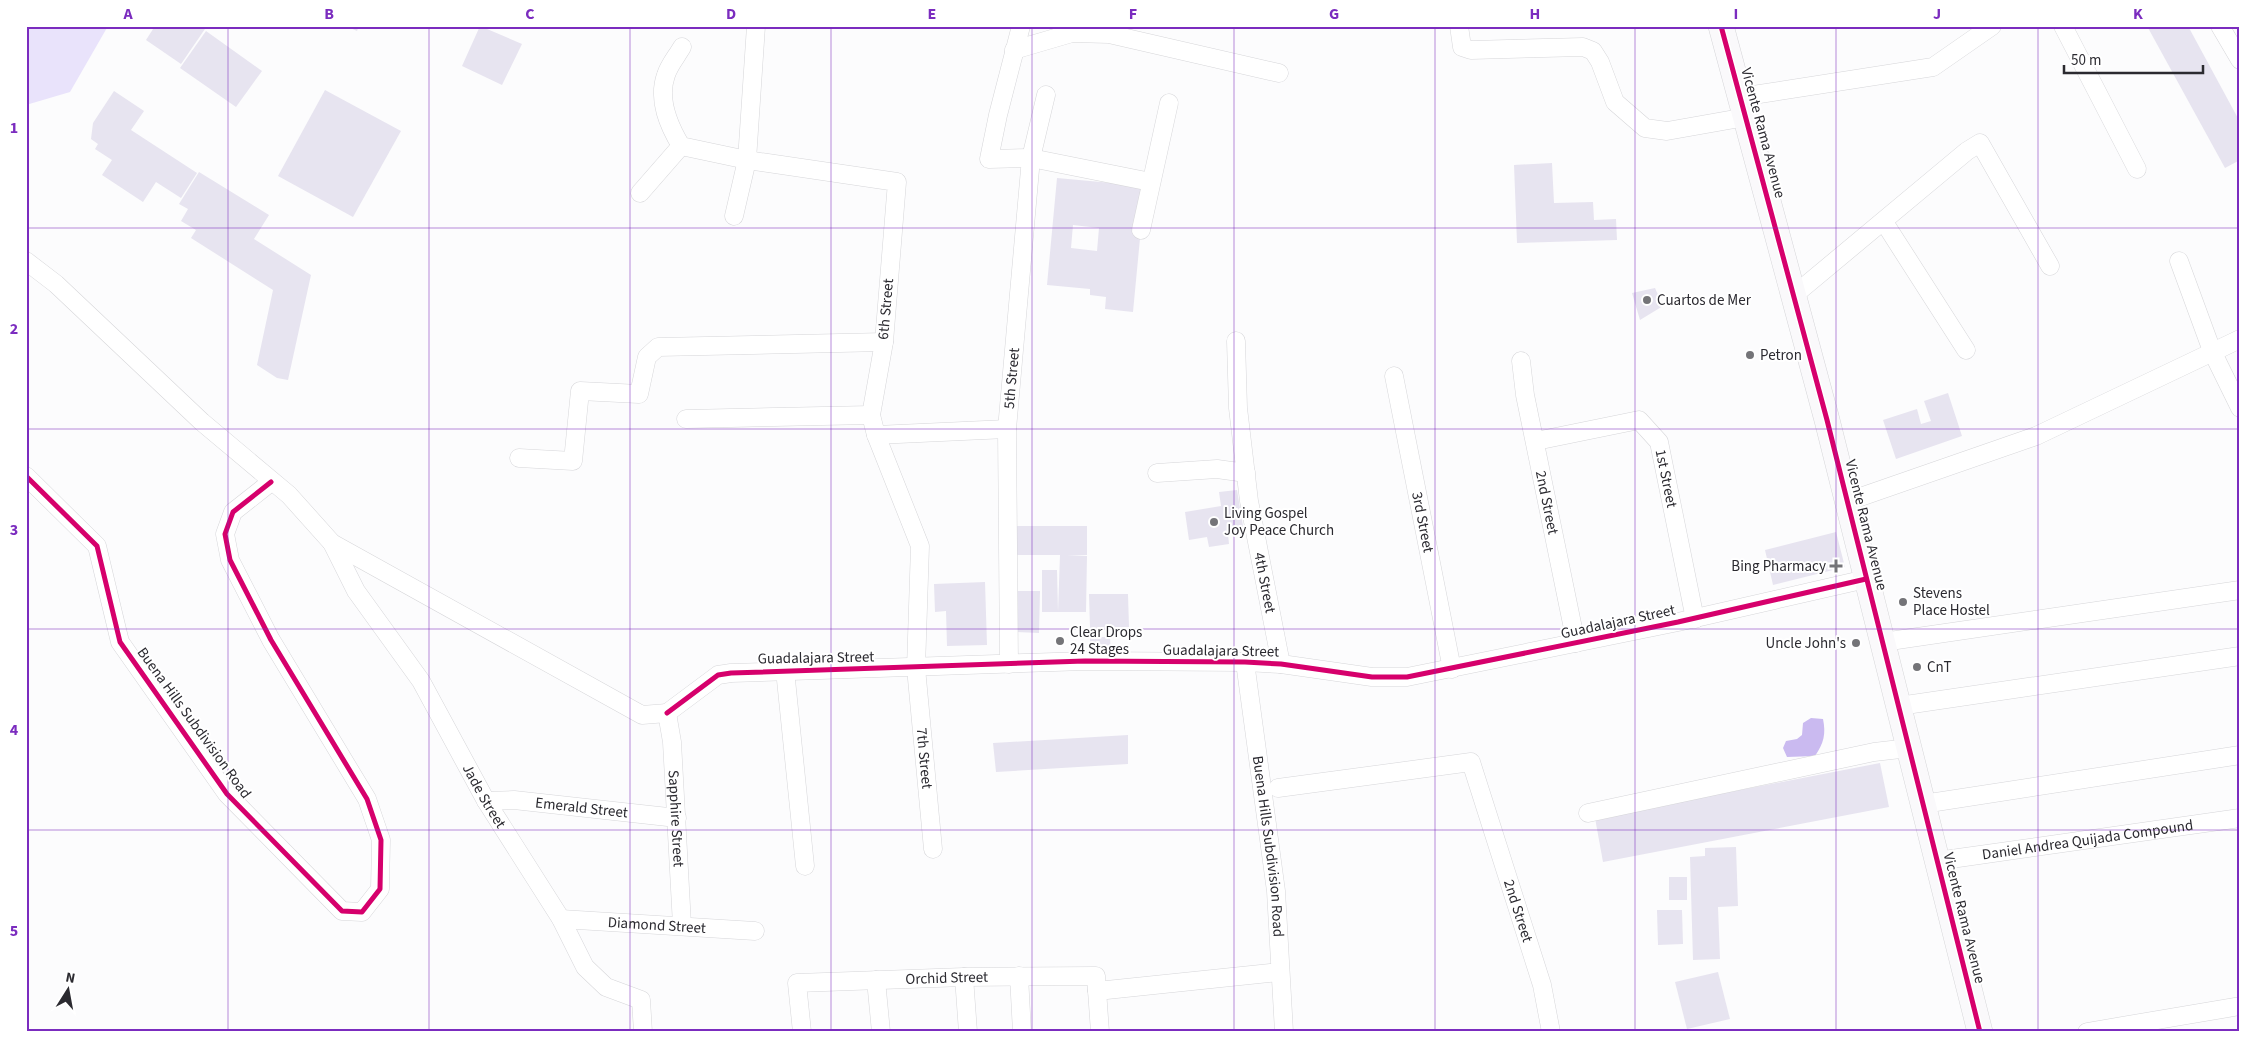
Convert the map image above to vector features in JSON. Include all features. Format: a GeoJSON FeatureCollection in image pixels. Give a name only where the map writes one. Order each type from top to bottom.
{"type":"FeatureCollection","features":[{"type":"Feature","properties":{"kind":"main road","name":"Vicente Rama Avenue"},"geometry":{"type":"LineString","coordinates":[[1721,26],[1827,420],[1980,1032]]}},
{"type":"Feature","properties":{"kind":"street"},"geometry":{"type":"LineString","coordinates":[[734,216],[747,160],[756,26]]}},
{"type":"Feature","properties":{"kind":"street"},"geometry":{"type":"LineString","coordinates":[[1021,26],[990,159],[1031,158],[1151,182]]}},
{"type":"Feature","properties":{"kind":"street"},"geometry":{"type":"LineString","coordinates":[[1459,26],[1462,47],[1471,50],[1582,47],[1593,51],[1600,62],[1615,102],[1645,128],[1667,131],[1743,107],[1933,67],[1992,26]]}},
{"type":"Feature","properties":{"kind":"street"},"geometry":{"type":"LineString","coordinates":[[2063,26],[2137,169]]}},
{"type":"Feature","properties":{"kind":"street"},"geometry":{"type":"LineString","coordinates":[[2220,26],[2240,60]]}},
{"type":"Feature","properties":{"kind":"street"},"geometry":{"type":"LineString","coordinates":[[1014,50],[1072,33],[1109,34],[1279,73]]}},
{"type":"Feature","properties":{"kind":"street"},"geometry":{"type":"LineString","coordinates":[[640,193],[681,146],[669,127],[663,90],[666,74],[682,47]]}},
{"type":"Feature","properties":{"kind":"street","name":"5th Street"},"geometry":{"type":"LineString","coordinates":[[1009,664],[1006,556],[1007,429],[1031,158],[1046,95]]}},
{"type":"Feature","properties":{"kind":"street"},"geometry":{"type":"LineString","coordinates":[[1141,230],[1169,103]]}},
{"type":"Feature","properties":{"kind":"street"},"geometry":{"type":"LineString","coordinates":[[1793,296],[1967,151],[1980,143],[2050,266]]}},
{"type":"Feature","properties":{"kind":"street","name":"6th Street"},"geometry":{"type":"LineString","coordinates":[[681,146],[747,160],[897,182],[884,342],[870,415],[876,435],[920,546],[916,668]]}},
{"type":"Feature","properties":{"kind":"street"},"geometry":{"type":"LineString","coordinates":[[1884,222],[1966,350]]}},
{"type":"Feature","properties":{"kind":"street"},"geometry":{"type":"LineString","coordinates":[[26,261],[56,284],[202,422],[289,496],[332,543],[642,715],[667,713]]}},
{"type":"Feature","properties":{"kind":"street"},"geometry":{"type":"LineString","coordinates":[[2179,261],[2212,351],[2240,408]]}},
{"type":"Feature","properties":{"kind":"street"},"geometry":{"type":"LineString","coordinates":[[1846,502],[2036,436],[2240,339]]}},
{"type":"Feature","properties":{"kind":"street","name":"4th Street"},"geometry":{"type":"LineString","coordinates":[[1236,341],[1238,408],[1249,501],[1281,664]]}},
{"type":"Feature","properties":{"kind":"street"},"geometry":{"type":"LineString","coordinates":[[519,458],[573,462],[580,391],[639,394],[647,358],[658,347],[884,342]]}},
{"type":"Feature","properties":{"kind":"street","name":"2nd Street"},"geometry":{"type":"LineString","coordinates":[[1522,361],[1525,395],[1536,441],[1576,643]]}},
{"type":"Feature","properties":{"kind":"street","name":"3rd Street"},"geometry":{"type":"LineString","coordinates":[[1394,376],[1452,669]]}},
{"type":"Feature","properties":{"kind":"street"},"geometry":{"type":"LineString","coordinates":[[686,419],[870,415]]}},
{"type":"Feature","properties":{"kind":"street","name":"1st Street"},"geometry":{"type":"LineString","coordinates":[[1536,441],[1639,420],[1659,442],[1695,619]]}},
{"type":"Feature","properties":{"kind":"street"},"geometry":{"type":"LineString","coordinates":[[876,435],[1007,429]]}},
{"type":"Feature","properties":{"kind":"street"},"geometry":{"type":"LineString","coordinates":[[1157,473],[1218,469],[1246,473]]}},
{"type":"Feature","properties":{"kind":"street","name":"Buena Hills Subdivision Road"},"geometry":{"type":"LineString","coordinates":[[26,476],[97,546],[120,642],[227,794],[342,911],[362,912],[380,890],[381,840],[367,799],[271,640],[230,560],[225,534],[234,512],[271,482]]}},
{"type":"Feature","properties":{"kind":"street","name":"Jade Street"},"geometry":{"type":"LineString","coordinates":[[332,543],[356,591],[421,681],[486,801],[560,919],[585,967],[606,987],[641,1000],[643,1032]]}},
{"type":"Feature","properties":{"kind":"street","name":"Guadalajara Street"},"geometry":{"type":"LineString","coordinates":[[667,713],[718,675],[785,670],[916,668],[1009,664],[1245,662],[1281,664],[1372,678],[1408,677],[1695,619],[1866,579]]}},
{"type":"Feature","properties":{"kind":"street"},"geometry":{"type":"LineString","coordinates":[[1883,642],[2240,590]]}},
{"type":"Feature","properties":{"kind":"street"},"geometry":{"type":"LineString","coordinates":[[1899,706],[2240,656]]}},
{"type":"Feature","properties":{"kind":"street","name":"Buena Hills Subdivision Road"},"geometry":{"type":"LineString","coordinates":[[1245,662],[1276,890],[1284,1032]]}},
{"type":"Feature","properties":{"kind":"street","name":"7th Street"},"geometry":{"type":"LineString","coordinates":[[916,668],[933,849]]}},
{"type":"Feature","properties":{"kind":"street"},"geometry":{"type":"LineString","coordinates":[[785,670],[805,866]]}},
{"type":"Feature","properties":{"kind":"street","name":"Sapphire Street"},"geometry":{"type":"LineString","coordinates":[[667,713],[672,742],[682,925]]}},
{"type":"Feature","properties":{"kind":"street"},"geometry":{"type":"LineString","coordinates":[[1588,813],[1874,752],[1909,748]]}},
{"type":"Feature","properties":{"kind":"street"},"geometry":{"type":"LineString","coordinates":[[1923,804],[2240,755]]}},
{"type":"Feature","properties":{"kind":"street","name":"2nd Street"},"geometry":{"type":"LineString","coordinates":[[1278,788],[1471,762],[1542,985],[1551,1032]]}},
{"type":"Feature","properties":{"kind":"street","name":"Emerald Street"},"geometry":{"type":"LineString","coordinates":[[486,801],[514,800],[677,818]]}},
{"type":"Feature","properties":{"kind":"street","name":"Daniel Andrea Quijada Compound"},"geometry":{"type":"LineString","coordinates":[[1936,861],[2240,818]]}},
{"type":"Feature","properties":{"kind":"street","name":"Diamond Street"},"geometry":{"type":"LineString","coordinates":[[560,919],[682,925],[755,931]]}},
{"type":"Feature","properties":{"kind":"street","name":"Orchid Street"},"geometry":{"type":"LineString","coordinates":[[802,1032],[797,983],[964,976],[1019,976],[1096,983],[1280,972]]}},
{"type":"Feature","properties":{"kind":"street"},"geometry":{"type":"LineString","coordinates":[[964,976],[968,1032]]}},
{"type":"Feature","properties":{"kind":"street"},"geometry":{"type":"LineString","coordinates":[[1019,976],[1022,1032]]}},
{"type":"Feature","properties":{"kind":"street"},"geometry":{"type":"LineString","coordinates":[[876,980],[880,1032]]}},
{"type":"Feature","properties":{"kind":"street"},"geometry":{"type":"LineString","coordinates":[[1096,983],[1100,1032]]}},
{"type":"Feature","properties":{"kind":"street"},"geometry":{"type":"LineString","coordinates":[[2087,1032],[2240,1006]]}},
{"type":"Feature","properties":{"kind":"shaded area"},"geometry":{"type":"Polygon","coordinates":[[[26,26],[108,26],[70,92],[26,105],[26,26]]]}},
{"type":"Feature","properties":{"kind":"shaded area"},"geometry":{"type":"Polygon","coordinates":[[[1811,718],[1823,719],[1824,738],[1815,756],[1787,757],[1783,748],[1786,741],[1797,739],[1802,735],[1803,723],[1811,718]]]}},
{"type":"Feature","properties":{"kind":"building"},"geometry":{"type":"Polygon","coordinates":[[[155,26],[207,26],[181,64],[146,40],[155,26]]]}},
{"type":"Feature","properties":{"kind":"building"},"geometry":{"type":"Polygon","coordinates":[[[346,26],[359,26],[357,31],[346,26]]]}},
{"type":"Feature","properties":{"kind":"building"},"geometry":{"type":"Polygon","coordinates":[[[480,26],[522,44],[502,85],[462,66],[480,26]]]}},
{"type":"Feature","properties":{"kind":"building"},"geometry":{"type":"Polygon","coordinates":[[[2147,26],[2188,26],[2240,122],[2240,160],[2225,168],[2147,26]]]}},
{"type":"Feature","properties":{"kind":"building"},"geometry":{"type":"Polygon","coordinates":[[[206,31],[262,71],[236,107],[180,68],[206,31]]]}},
{"type":"Feature","properties":{"kind":"building"},"geometry":{"type":"Polygon","coordinates":[[[325,90],[401,131],[353,217],[278,176],[325,90]]]}},
{"type":"Feature","properties":{"kind":"building"},"geometry":{"type":"Polygon","coordinates":[[[114,91],[144,111],[131,130],[197,173],[181,198],[156,182],[143,202],[102,175],[112,160],[95,149],[98,144],[91,139],[93,123],[114,91]]]}},
{"type":"Feature","properties":{"kind":"building"},"geometry":{"type":"Polygon","coordinates":[[[1552,163],[1554,203],[1593,202],[1594,220],[1616,219],[1617,240],[1517,243],[1514,165],[1552,163]]]}},
{"type":"Feature","properties":{"kind":"building"},"geometry":{"type":"Polygon","coordinates":[[[199,172],[269,215],[254,239],[311,275],[288,380],[277,378],[257,365],[273,290],[191,238],[196,230],[181,221],[188,209],[179,204],[199,172]]]}},
{"type":"Feature","properties":{"kind":"building"},"geometry":{"type":"Polygon","coordinates":[[[1057,178],[1145,186],[1133,312],[1105,309],[1106,297],[1090,295],[1090,289],[1047,285],[1057,178]],[[1073,225],[1071,248],[1097,251],[1099,228],[1073,225]]]}},
{"type":"Feature","properties":{"kind":"building","name":"Cuartos de Mer"},"geometry":{"type":"Polygon","coordinates":[[[1655,288],[1663,306],[1640,320],[1632,293],[1655,288]]]}},
{"type":"Feature","properties":{"kind":"building"},"geometry":{"type":"Polygon","coordinates":[[[1948,393],[1962,436],[1896,459],[1883,420],[1917,409],[1921,424],[1931,421],[1924,401],[1948,393]]]}},
{"type":"Feature","properties":{"kind":"building","name":"Living Gospel Joy Peace Church"},"geometry":{"type":"Polygon","coordinates":[[[1237,490],[1244,532],[1228,534],[1229,544],[1209,547],[1207,537],[1189,540],[1185,512],[1221,506],[1219,492],[1237,490]]]}},
{"type":"Feature","properties":{"kind":"building"},"geometry":{"type":"Polygon","coordinates":[[[1012,526],[1087,526],[1087,555],[1067,555],[1087,556],[1086,612],[1058,612],[1060,555],[1012,555],[1012,526]]]}},
{"type":"Feature","properties":{"kind":"building"},"geometry":{"type":"Polygon","coordinates":[[[1836,532],[1845,567],[1773,585],[1765,550],[1836,532]]]}},
{"type":"Feature","properties":{"kind":"building"},"geometry":{"type":"Polygon","coordinates":[[[1042,570],[1057,570],[1058,612],[1042,612],[1042,570]]]}},
{"type":"Feature","properties":{"kind":"building"},"geometry":{"type":"Polygon","coordinates":[[[985,582],[987,645],[947,646],[946,611],[935,612],[934,584],[985,582]]]}},
{"type":"Feature","properties":{"kind":"building"},"geometry":{"type":"Polygon","coordinates":[[[1015,591],[1040,591],[1039,633],[1015,632],[1015,591]]]}},
{"type":"Feature","properties":{"kind":"building"},"geometry":{"type":"Polygon","coordinates":[[[1089,594],[1128,594],[1129,627],[1090,628],[1089,594]]]}},
{"type":"Feature","properties":{"kind":"building"},"geometry":{"type":"Polygon","coordinates":[[[1090,637],[1110,637],[1111,657],[1090,657],[1090,637]]]}},
{"type":"Feature","properties":{"kind":"building"},"geometry":{"type":"Polygon","coordinates":[[[1128,735],[1128,764],[996,772],[993,743],[1128,735]]]}},
{"type":"Feature","properties":{"kind":"building"},"geometry":{"type":"Polygon","coordinates":[[[1880,763],[1889,807],[1603,862],[1595,818],[1880,763]]]}},
{"type":"Feature","properties":{"kind":"building"},"geometry":{"type":"Polygon","coordinates":[[[1736,847],[1738,906],[1718,907],[1720,959],[1693,960],[1690,857],[1705,856],[1705,848],[1736,847]]]}},
{"type":"Feature","properties":{"kind":"building"},"geometry":{"type":"Polygon","coordinates":[[[1669,877],[1687,877],[1687,900],[1669,900],[1669,877]]]}},
{"type":"Feature","properties":{"kind":"building"},"geometry":{"type":"Polygon","coordinates":[[[1657,910],[1682,910],[1683,944],[1658,945],[1657,910]]]}},
{"type":"Feature","properties":{"kind":"building"},"geometry":{"type":"Polygon","coordinates":[[[1718,972],[1730,1019],[1687,1029],[1675,982],[1718,972]]]}},
{"type":"Feature","properties":{"kind":"cycle path"},"geometry":{"type":"LineString","coordinates":[[1721,26],[1827,420],[1980,1032]]}},
{"type":"Feature","properties":{"kind":"cycle path"},"geometry":{"type":"LineString","coordinates":[[26,476],[97,546],[120,642],[227,794],[342,911],[362,912],[380,889],[381,840],[367,799],[271,640],[230,560],[225,534],[233,512],[271,482]]}},
{"type":"Feature","properties":{"kind":"cycle path"},"geometry":{"type":"LineString","coordinates":[[667,713],[718,675],[731,673],[1085,661],[1245,662],[1281,664],[1372,677],[1407,677],[1678,622],[1866,579]]}},
{"type":"Feature","properties":{"kind":"place","name":"Cuartos de Mer"},"geometry":{"type":"Point","coordinates":[1647,300]}},
{"type":"Feature","properties":{"kind":"place","name":"Petron"},"geometry":{"type":"Point","coordinates":[1750,355]}},
{"type":"Feature","properties":{"kind":"place","name":"Living Gospel Joy Peace Church"},"geometry":{"type":"Point","coordinates":[1214,522]}},
{"type":"Feature","properties":{"kind":"place","name":"Bing Pharmacy"},"geometry":{"type":"Point","coordinates":[1836,566]}},
{"type":"Feature","properties":{"kind":"place","name":"Stevens Place Hostel"},"geometry":{"type":"Point","coordinates":[1903,602]}},
{"type":"Feature","properties":{"kind":"place","name":"Clear Drops 24 Stages"},"geometry":{"type":"Point","coordinates":[1060,641]}},
{"type":"Feature","properties":{"kind":"place","name":"Uncle John's"},"geometry":{"type":"Point","coordinates":[1856,643]}},
{"type":"Feature","properties":{"kind":"place","name":"CnT"},"geometry":{"type":"Point","coordinates":[1917,667]}}]}
